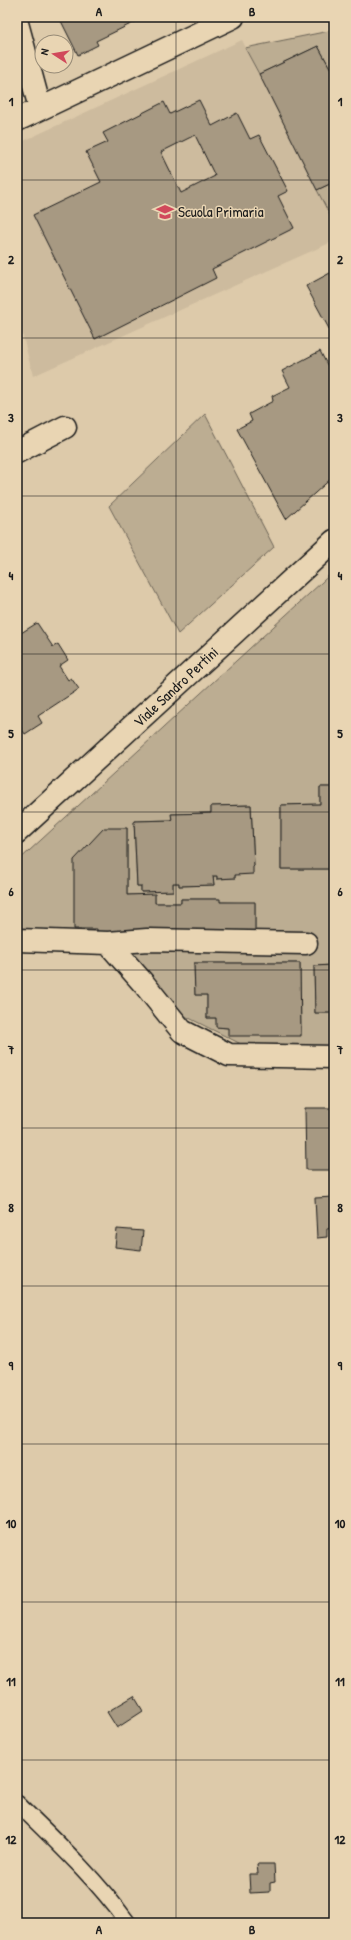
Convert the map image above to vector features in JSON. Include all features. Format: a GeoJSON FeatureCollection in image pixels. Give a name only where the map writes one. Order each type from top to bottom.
{"type":"FeatureCollection","features":[{"type":"Feature","properties":{"kind":"street"},"geometry":{"type":"LineString","coordinates":[[17,120],[233,17]]}},
{"type":"Feature","properties":{"kind":"street"},"geometry":{"type":"LineString","coordinates":[[17,23],[40,108]]}},
{"type":"Feature","properties":{"kind":"street"},"geometry":{"type":"LineString","coordinates":[[17,452],[65,428]]}},
{"type":"Feature","properties":{"kind":"street","name":"Viale Sandro Pertini"},"geometry":{"type":"LineString","coordinates":[[17,832],[334,541]]}},
{"type":"Feature","properties":{"kind":"street"},"geometry":{"type":"LineString","coordinates":[[17,940],[108,943],[147,940],[306,943]]}},
{"type":"Feature","properties":{"kind":"street"},"geometry":{"type":"LineString","coordinates":[[108,943],[182,1031],[229,1055],[334,1057]]}},
{"type":"Feature","properties":{"kind":"lane"},"geometry":{"type":"LineString","coordinates":[[17,1803],[68,1852],[117,1908],[128,1923]]}},
{"type":"Feature","properties":{"kind":"shaded area"},"geometry":{"type":"Polygon","coordinates":[[[334,30],[334,75],[318,46],[259,74],[245,48],[334,30]]]}},
{"type":"Feature","properties":{"kind":"shaded area"},"geometry":{"type":"Polygon","coordinates":[[[242,40],[334,223],[334,241],[33,376],[17,313],[17,144],[242,40]]]}},
{"type":"Feature","properties":{"kind":"shaded area"},"geometry":{"type":"Polygon","coordinates":[[[334,182],[334,223],[317,190],[334,182]]]}},
{"type":"Feature","properties":{"kind":"shaded area"},"geometry":{"type":"Polygon","coordinates":[[[205,414],[274,547],[178,634],[109,506],[205,414]]]}},
{"type":"Feature","properties":{"kind":"shaded area"},"geometry":{"type":"Polygon","coordinates":[[[334,571],[334,787],[320,787],[320,804],[281,805],[281,869],[334,869],[334,951],[332,952],[332,965],[314,966],[315,1013],[334,1013],[334,1046],[243,1045],[185,1016],[110,938],[17,929],[17,862],[334,571]],[[251,805],[211,806],[211,813],[172,814],[172,820],[134,821],[137,886],[141,886],[141,892],[173,891],[173,883],[179,883],[179,886],[214,885],[213,876],[217,876],[217,879],[235,878],[235,875],[254,866],[251,805]],[[127,828],[97,934],[255,931],[255,903],[220,902],[219,899],[181,899],[181,903],[155,903],[155,895],[127,895],[127,828]],[[194,963],[195,995],[207,995],[207,1018],[216,1018],[217,1027],[301,1035],[300,963],[194,963]]]}},
{"type":"Feature","properties":{"kind":"building"},"geometry":{"type":"Polygon","coordinates":[[[59,17],[145,17],[96,41],[98,45],[78,55],[74,47],[74,34],[68,34],[59,17]]]}},
{"type":"Feature","properties":{"kind":"building"},"geometry":{"type":"Polygon","coordinates":[[[318,46],[334,75],[334,182],[317,190],[259,74],[318,46]]]}},
{"type":"Feature","properties":{"kind":"building"},"geometry":{"type":"Polygon","coordinates":[[[199,100],[212,126],[237,113],[250,139],[259,135],[288,191],[278,196],[294,228],[212,269],[216,278],[95,339],[33,215],[101,182],[86,152],[108,142],[103,133],[164,102],[170,114],[199,100]],[[195,135],[161,152],[181,193],[215,176],[195,135]]]}},
{"type":"Feature","properties":{"kind":"building"},"geometry":{"type":"Polygon","coordinates":[[[330,273],[334,281],[334,338],[306,286],[330,273]]]}},
{"type":"Feature","properties":{"kind":"building"},"geometry":{"type":"Polygon","coordinates":[[[17,313],[21,328],[17,328],[17,313]]]}},
{"type":"Feature","properties":{"kind":"building"},"geometry":{"type":"Polygon","coordinates":[[[320,351],[334,378],[334,476],[286,519],[237,429],[252,421],[249,414],[273,401],[272,396],[290,387],[282,371],[320,351]]]}},
{"type":"Feature","properties":{"kind":"building"},"geometry":{"type":"Polygon","coordinates":[[[37,623],[53,647],[58,644],[68,660],[59,666],[68,680],[71,678],[79,689],[38,716],[42,723],[25,734],[17,722],[17,627],[21,633],[37,623]]]}},
{"type":"Feature","properties":{"kind":"building"},"geometry":{"type":"Polygon","coordinates":[[[320,787],[334,787],[334,869],[281,869],[281,805],[320,804],[320,787]]]}},
{"type":"Feature","properties":{"kind":"building"},"geometry":{"type":"Polygon","coordinates":[[[251,805],[254,866],[253,874],[235,875],[235,878],[217,879],[217,876],[213,876],[214,885],[179,886],[179,883],[173,883],[173,891],[141,892],[141,886],[137,886],[134,821],[172,820],[171,814],[211,813],[211,806],[251,805]]]}},
{"type":"Feature","properties":{"kind":"building"},"geometry":{"type":"Polygon","coordinates":[[[104,828],[127,828],[127,895],[155,894],[155,903],[181,903],[181,899],[220,899],[220,902],[255,902],[255,931],[97,935],[97,929],[74,929],[74,860],[104,828]]]}},
{"type":"Feature","properties":{"kind":"building"},"geometry":{"type":"Polygon","coordinates":[[[332,951],[334,951],[334,1013],[315,1013],[314,966],[332,965],[332,951]]]}},
{"type":"Feature","properties":{"kind":"building"},"geometry":{"type":"Polygon","coordinates":[[[194,963],[300,963],[301,1036],[228,1036],[228,1028],[216,1027],[216,1018],[207,1018],[207,995],[195,995],[194,963]]]}},
{"type":"Feature","properties":{"kind":"building"},"geometry":{"type":"Polygon","coordinates":[[[305,1108],[334,1108],[334,1170],[306,1170],[305,1108]]]}},
{"type":"Feature","properties":{"kind":"building"},"geometry":{"type":"Polygon","coordinates":[[[334,1197],[334,1228],[327,1229],[327,1237],[317,1238],[315,1198],[334,1197]]]}},
{"type":"Feature","properties":{"kind":"building"},"geometry":{"type":"Polygon","coordinates":[[[117,1229],[143,1231],[141,1250],[115,1247],[117,1229]]]}},
{"type":"Feature","properties":{"kind":"building"},"geometry":{"type":"Polygon","coordinates":[[[134,1696],[143,1711],[117,1728],[107,1712],[134,1696]]]}},
{"type":"Feature","properties":{"kind":"building"},"geometry":{"type":"Polygon","coordinates":[[[257,1864],[274,1864],[275,1882],[270,1883],[270,1892],[250,1893],[249,1874],[258,1874],[257,1864]]]}},
{"type":"Feature","properties":{"kind":"place","name":"Scuola Primaria"},"geometry":{"type":"Point","coordinates":[165,212]}}]}
